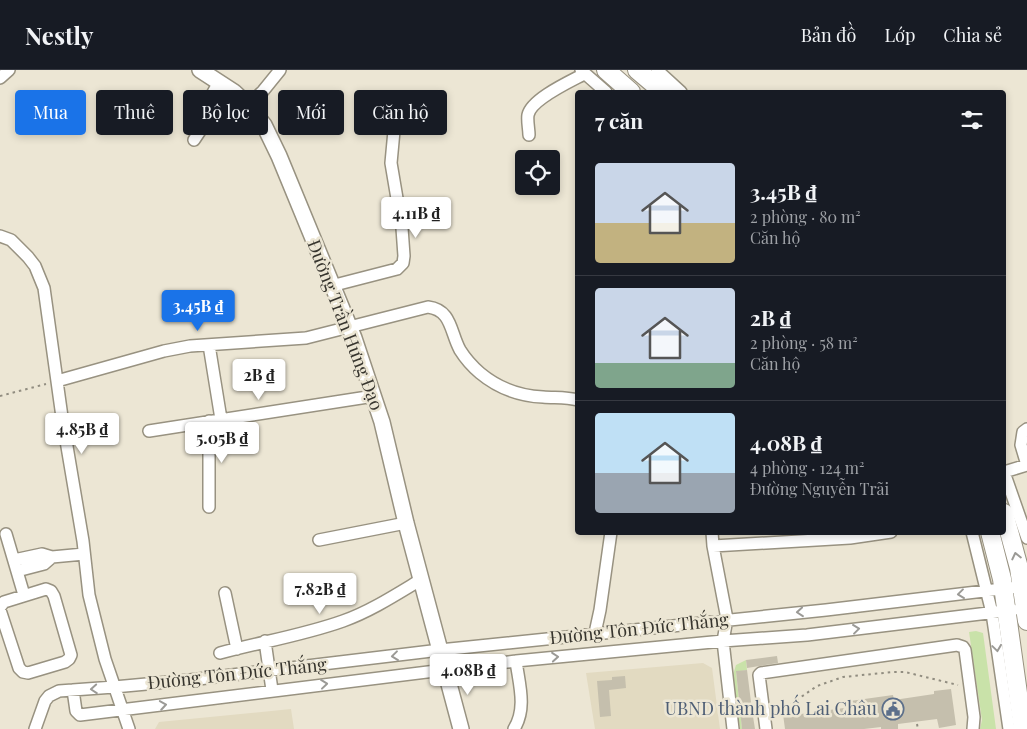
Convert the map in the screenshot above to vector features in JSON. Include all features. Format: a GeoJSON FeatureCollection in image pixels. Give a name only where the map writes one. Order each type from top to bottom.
{"type":"FeatureCollection","features":[{"type":"Feature","properties":{"kind":"highway"},"geometry":{"type":"LineString","coordinates":[[606,70],[629,90]]}},
{"type":"Feature","properties":{"kind":"highway"},"geometry":{"type":"LineString","coordinates":[[637,70],[661,90]]}},
{"type":"Feature","properties":{"kind":"highway"},"geometry":{"type":"LineString","coordinates":[[1006,519],[1024,587],[1026,612]]}},
{"type":"Feature","properties":{"kind":"highway"},"geometry":{"type":"LineString","coordinates":[[990,535],[999,612],[1023,729]]}},
{"type":"Feature","properties":{"kind":"main road","name":"Đường Trần Hưng Đạo"},"geometry":{"type":"LineString","coordinates":[[200,70],[229,90]]}},
{"type":"Feature","properties":{"kind":"main road","name":"Đường Trần Hưng Đạo"},"geometry":{"type":"LineString","coordinates":[[268,133],[350,328],[374,396],[461,729]]}},
{"type":"Feature","properties":{"kind":"street"},"geometry":{"type":"LineString","coordinates":[[0,78],[9,70]]}},
{"type":"Feature","properties":{"kind":"street"},"geometry":{"type":"LineString","coordinates":[[264,90],[280,70]]}},
{"type":"Feature","properties":{"kind":"street"},"geometry":{"type":"LineString","coordinates":[[657,70],[679,90]]}},
{"type":"Feature","properties":{"kind":"street"},"geometry":{"type":"LineString","coordinates":[[529,135],[528,114],[532,107],[582,72],[604,90]]}},
{"type":"Feature","properties":{"kind":"street"},"geometry":{"type":"LineString","coordinates":[[194,140],[202,128],[209,100],[219,82]]}},
{"type":"Feature","properties":{"kind":"street"},"geometry":{"type":"LineString","coordinates":[[332,286],[397,269],[403,263],[402,228],[391,163],[394,135]]}},
{"type":"Feature","properties":{"kind":"street"},"geometry":{"type":"LineString","coordinates":[[0,236],[11,240],[20,248],[35,266],[42,282],[46,298],[56,381],[93,612],[104,659],[129,729]]}},
{"type":"Feature","properties":{"kind":"street"},"geometry":{"type":"LineString","coordinates":[[56,381],[164,351],[190,346],[306,338],[428,307],[437,308],[444,314],[460,350],[468,361],[480,373],[501,387],[523,395],[575,400]]}},
{"type":"Feature","properties":{"kind":"street"},"geometry":{"type":"LineString","coordinates":[[209,345],[220,419]]}},
{"type":"Feature","properties":{"kind":"street"},"geometry":{"type":"LineString","coordinates":[[149,431],[374,396]]}},
{"type":"Feature","properties":{"kind":"street"},"geometry":{"type":"LineString","coordinates":[[209,421],[209,506]]}},
{"type":"Feature","properties":{"kind":"street"},"geometry":{"type":"LineString","coordinates":[[1006,471],[1027,465],[1021,440],[1023,432],[1027,429]]}},
{"type":"Feature","properties":{"kind":"street"},"geometry":{"type":"LineString","coordinates":[[1006,478],[1027,538]]}},
{"type":"Feature","properties":{"kind":"street"},"geometry":{"type":"LineString","coordinates":[[319,540],[406,522]]}},
{"type":"Feature","properties":{"kind":"street"},"geometry":{"type":"LineString","coordinates":[[6,534],[24,595]]}},
{"type":"Feature","properties":{"kind":"street"},"geometry":{"type":"LineString","coordinates":[[595,633],[611,535]]}},
{"type":"Feature","properties":{"kind":"street"},"geometry":{"type":"LineString","coordinates":[[712,535],[727,619],[723,641],[733,729]]}},
{"type":"Feature","properties":{"kind":"street"},"geometry":{"type":"LineString","coordinates":[[713,546],[849,535]]}},
{"type":"Feature","properties":{"kind":"street"},"geometry":{"type":"LineString","coordinates":[[973,535],[996,589]]}},
{"type":"Feature","properties":{"kind":"street"},"geometry":{"type":"LineString","coordinates":[[15,566],[44,564],[52,557],[84,554]]}},
{"type":"Feature","properties":{"kind":"street"},"geometry":{"type":"LineString","coordinates":[[220,653],[345,620],[422,580]]}},
{"type":"Feature","properties":{"kind":"street","name":"Đường Tôn Đức Thắng"},"geometry":{"type":"LineString","coordinates":[[35,729],[42,706],[49,696],[59,691],[270,671],[440,650],[826,610],[1024,587]]}},
{"type":"Feature","properties":{"kind":"street"},"geometry":{"type":"LineString","coordinates":[[46,589],[53,594],[71,654],[67,661],[28,673],[23,672],[19,668],[0,608],[4,602],[24,595],[46,589]]}},
{"type":"Feature","properties":{"kind":"street"},"geometry":{"type":"LineString","coordinates":[[225,593],[237,648]]}},
{"type":"Feature","properties":{"kind":"street"},"geometry":{"type":"LineString","coordinates":[[999,612],[1009,729]]}},
{"type":"Feature","properties":{"kind":"street","name":"Đường Tôn Đức Thắng"},"geometry":{"type":"LineString","coordinates":[[73,690],[76,711],[80,715],[516,661],[807,635],[999,612],[1026,612]]}},
{"type":"Feature","properties":{"kind":"street"},"geometry":{"type":"LineString","coordinates":[[265,641],[272,690]]}},
{"type":"Feature","properties":{"kind":"street"},"geometry":{"type":"LineString","coordinates":[[766,726],[759,676],[764,672],[957,645],[965,650],[974,717],[973,729]]}},
{"type":"Feature","properties":{"kind":"street"},"geometry":{"type":"LineString","coordinates":[[514,729],[521,716],[522,696],[516,661]]}},
{"type":"Feature","properties":{"kind":"path"},"geometry":{"type":"LineString","coordinates":[[0,396],[56,381]]}},
{"type":"Feature","properties":{"kind":"path"},"geometry":{"type":"LineString","coordinates":[[766,726],[805,693],[817,686],[842,677],[877,672],[899,672],[970,687]]}},
{"type":"Feature","properties":{"kind":"path"},"geometry":{"type":"LineString","coordinates":[[918,724],[918,729]]}},
{"type":"Feature","properties":{"kind":"shaded area"},"geometry":{"type":"Polygon","coordinates":[[[703,663],[712,668],[720,729],[595,729],[586,673],[703,663]]]}},
{"type":"Feature","properties":{"kind":"shaded area"},"geometry":{"type":"Polygon","coordinates":[[[291,709],[294,729],[155,729],[159,722],[291,709]]]}},
{"type":"Feature","properties":{"kind":"green space"},"geometry":{"type":"Polygon","coordinates":[[[969,632],[983,633],[996,729],[980,729],[982,720],[969,632]]]}},
{"type":"Feature","properties":{"kind":"green space"},"geometry":{"type":"Polygon","coordinates":[[[746,660],[747,670],[736,672],[742,729],[740,729],[733,675],[736,665],[746,660]]]}},
{"type":"Feature","properties":{"kind":"building"},"geometry":{"type":"Polygon","coordinates":[[[777,656],[778,663],[747,668],[746,660],[777,656]]]}},
{"type":"Feature","properties":{"kind":"building"},"geometry":{"type":"Polygon","coordinates":[[[747,670],[755,729],[742,729],[736,671],[747,670]]]}},
{"type":"Feature","properties":{"kind":"building"},"geometry":{"type":"Polygon","coordinates":[[[625,676],[626,688],[609,690],[611,716],[600,717],[597,681],[612,680],[612,677],[625,676]]]}},
{"type":"Feature","properties":{"kind":"building","name":"UBND thành phố Lai Châu"},"geometry":{"type":"Polygon","coordinates":[[[951,689],[956,725],[939,728],[937,719],[898,724],[898,729],[881,729],[881,727],[864,729],[785,729],[783,714],[800,711],[801,714],[844,708],[843,702],[893,695],[894,700],[934,694],[934,691],[951,689]]]}},
{"type":"Feature","properties":{"kind":"place","name":"UBND thành phố Lai Châu"},"geometry":{"type":"Point","coordinates":[893,709]}}]}
